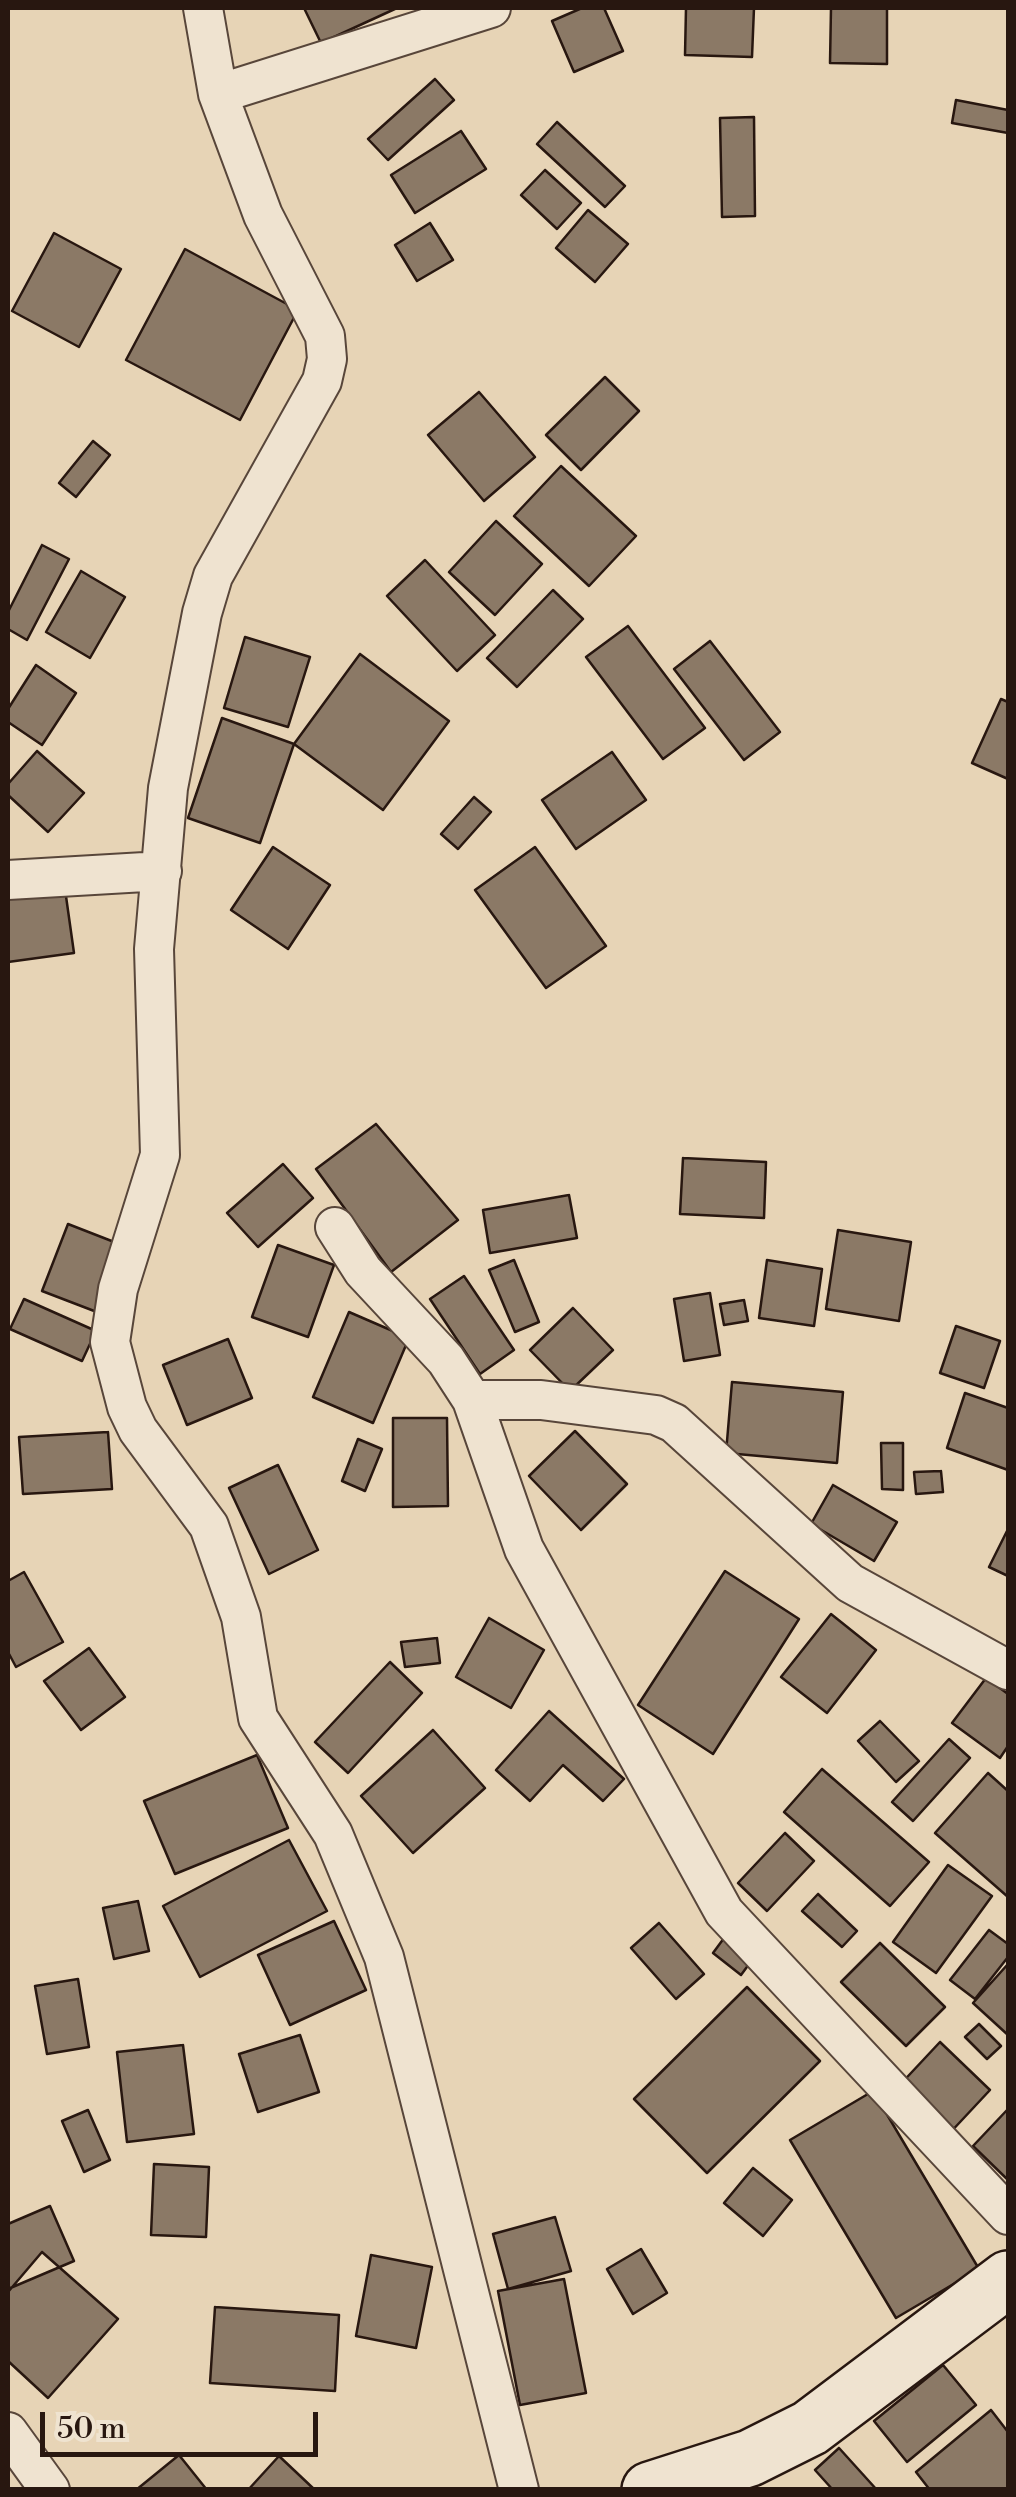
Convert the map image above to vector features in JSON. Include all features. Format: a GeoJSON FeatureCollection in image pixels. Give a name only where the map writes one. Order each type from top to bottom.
{"type":"FeatureCollection","features":[{"type":"Feature","properties":{"kind":"main road"},"geometry":{"type":"LineString","coordinates":[[650,2490],[703,2481],[810,2428],[1008,2279]]}},
{"type":"Feature","properties":{"kind":"street"},"geometry":{"type":"LineString","coordinates":[[204,8],[218,94],[263,215],[325,336],[327,359],[322,381],[213,576],[202,613],[168,788],[154,964],[160,1155],[118,1289],[110,1342],[127,1407],[138,1430],[209,1526],[241,1616],[258,1718],[334,1834],[384,1957],[520,2490]]}},
{"type":"Feature","properties":{"kind":"street"},"geometry":{"type":"LineString","coordinates":[[218,94],[490,8]]}},
{"type":"Feature","properties":{"kind":"street"},"geometry":{"type":"LineString","coordinates":[[8,880],[162,871]]}},
{"type":"Feature","properties":{"kind":"street"},"geometry":{"type":"LineString","coordinates":[[335,1228],[363,1271],[446,1360],[472,1400],[524,1549],[724,1912],[1008,2215]]}},
{"type":"Feature","properties":{"kind":"street"},"geometry":{"type":"LineString","coordinates":[[472,1400],[541,1400],[656,1415],[674,1423],[850,1583],[1008,1670]]}},
{"type":"Feature","properties":{"kind":"street"},"geometry":{"type":"LineString","coordinates":[[8,2432],[50,2490]]}},
{"type":"Feature","properties":{"kind":"building"},"geometry":{"type":"Polygon","coordinates":[[[304,8],[397,8],[321,43],[304,8]]]}},
{"type":"Feature","properties":{"kind":"building"},"geometry":{"type":"Polygon","coordinates":[[[582,8],[604,8],[623,51],[574,72],[552,21],[582,8]]]}},
{"type":"Feature","properties":{"kind":"building"},"geometry":{"type":"Polygon","coordinates":[[[686,8],[754,8],[752,57],[685,55],[686,8]]]}},
{"type":"Feature","properties":{"kind":"building"},"geometry":{"type":"Polygon","coordinates":[[[831,8],[887,8],[887,64],[830,63],[831,8]]]}},
{"type":"Feature","properties":{"kind":"building"},"geometry":{"type":"Polygon","coordinates":[[[435,79],[454,100],[388,160],[368,139],[435,79]]]}},
{"type":"Feature","properties":{"kind":"building"},"geometry":{"type":"Polygon","coordinates":[[[956,100],[1008,110],[1008,133],[952,123],[956,100]]]}},
{"type":"Feature","properties":{"kind":"building"},"geometry":{"type":"Polygon","coordinates":[[[754,117],[755,216],[722,217],[720,118],[754,117]]]}},
{"type":"Feature","properties":{"kind":"building"},"geometry":{"type":"Polygon","coordinates":[[[557,122],[625,186],[605,207],[537,144],[557,122]]]}},
{"type":"Feature","properties":{"kind":"building"},"geometry":{"type":"Polygon","coordinates":[[[461,131],[486,169],[415,213],[391,175],[461,131]]]}},
{"type":"Feature","properties":{"kind":"building"},"geometry":{"type":"Polygon","coordinates":[[[545,170],[581,203],[557,229],[521,195],[545,170]]]}},
{"type":"Feature","properties":{"kind":"building"},"geometry":{"type":"Polygon","coordinates":[[[588,210],[628,244],[595,282],[556,248],[588,210]]]}},
{"type":"Feature","properties":{"kind":"building"},"geometry":{"type":"Polygon","coordinates":[[[430,223],[453,260],[417,281],[395,245],[430,223]]]}},
{"type":"Feature","properties":{"kind":"building"},"geometry":{"type":"Polygon","coordinates":[[[54,233],[121,269],[79,347],[12,311],[54,233]]]}},
{"type":"Feature","properties":{"kind":"building"},"geometry":{"type":"Polygon","coordinates":[[[185,249],[298,310],[240,420],[126,360],[185,249]]]}},
{"type":"Feature","properties":{"kind":"building"},"geometry":{"type":"Polygon","coordinates":[[[605,377],[639,411],[581,470],[546,435],[605,377]]]}},
{"type":"Feature","properties":{"kind":"building"},"geometry":{"type":"Polygon","coordinates":[[[479,392],[535,457],[484,501],[428,435],[479,392]]]}},
{"type":"Feature","properties":{"kind":"building"},"geometry":{"type":"Polygon","coordinates":[[[93,441],[110,455],[76,497],[59,483],[93,441]]]}},
{"type":"Feature","properties":{"kind":"building"},"geometry":{"type":"Polygon","coordinates":[[[561,466],[636,536],[589,586],[514,516],[561,466]]]}},
{"type":"Feature","properties":{"kind":"building"},"geometry":{"type":"Polygon","coordinates":[[[496,521],[542,564],[495,615],[449,572],[496,521]]]}},
{"type":"Feature","properties":{"kind":"building"},"geometry":{"type":"Polygon","coordinates":[[[42,545],[69,559],[27,640],[8,629],[8,612],[42,545]]]}},
{"type":"Feature","properties":{"kind":"building"},"geometry":{"type":"Polygon","coordinates":[[[425,560],[495,635],[457,671],[387,596],[425,560]]]}},
{"type":"Feature","properties":{"kind":"building"},"geometry":{"type":"Polygon","coordinates":[[[81,571],[125,597],[90,658],[46,632],[81,571]]]}},
{"type":"Feature","properties":{"kind":"building"},"geometry":{"type":"Polygon","coordinates":[[[553,590],[583,619],[517,687],[487,658],[553,590]]]}},
{"type":"Feature","properties":{"kind":"building"},"geometry":{"type":"Polygon","coordinates":[[[628,626],[705,728],[663,759],[586,657],[628,626]]]}},
{"type":"Feature","properties":{"kind":"building"},"geometry":{"type":"Polygon","coordinates":[[[245,637],[310,657],[288,727],[224,708],[245,637]]]}},
{"type":"Feature","properties":{"kind":"building"},"geometry":{"type":"Polygon","coordinates":[[[710,641],[780,732],[744,760],[674,669],[710,641]]]}},
{"type":"Feature","properties":{"kind":"building"},"geometry":{"type":"Polygon","coordinates":[[[360,654],[449,721],[383,810],[294,744],[360,654]]]}},
{"type":"Feature","properties":{"kind":"building"},"geometry":{"type":"Polygon","coordinates":[[[36,665],[76,693],[42,745],[8,722],[8,709],[36,665]]]}},
{"type":"Feature","properties":{"kind":"building"},"geometry":{"type":"Polygon","coordinates":[[[1001,699],[1008,702],[1008,779],[972,763],[1001,699]]]}},
{"type":"Feature","properties":{"kind":"building"},"geometry":{"type":"Polygon","coordinates":[[[222,718],[294,744],[260,843],[188,818],[222,718]]]}},
{"type":"Feature","properties":{"kind":"building"},"geometry":{"type":"Polygon","coordinates":[[[37,751],[84,793],[48,832],[8,795],[8,784],[37,751]]]}},
{"type":"Feature","properties":{"kind":"building"},"geometry":{"type":"Polygon","coordinates":[[[612,752],[646,800],[576,849],[542,800],[612,752]]]}},
{"type":"Feature","properties":{"kind":"building"},"geometry":{"type":"Polygon","coordinates":[[[474,797],[491,812],[458,849],[441,834],[474,797]]]}},
{"type":"Feature","properties":{"kind":"building"},"geometry":{"type":"Polygon","coordinates":[[[273,847],[330,885],[288,949],[231,910],[273,847]]]}},
{"type":"Feature","properties":{"kind":"building"},"geometry":{"type":"Polygon","coordinates":[[[535,847],[606,946],[546,988],[475,890],[535,847]]]}},
{"type":"Feature","properties":{"kind":"building"},"geometry":{"type":"Polygon","coordinates":[[[64,882],[74,953],[8,962],[8,890],[64,882]]]}},
{"type":"Feature","properties":{"kind":"building"},"geometry":{"type":"Polygon","coordinates":[[[376,1124],[458,1220],[391,1272],[316,1169],[376,1124]]]}},
{"type":"Feature","properties":{"kind":"building"},"geometry":{"type":"Polygon","coordinates":[[[683,1158],[766,1162],[764,1218],[680,1214],[683,1158]]]}},
{"type":"Feature","properties":{"kind":"building"},"geometry":{"type":"Polygon","coordinates":[[[283,1164],[313,1198],[258,1247],[227,1213],[283,1164]]]}},
{"type":"Feature","properties":{"kind":"building"},"geometry":{"type":"Polygon","coordinates":[[[569,1195],[577,1238],[490,1253],[483,1210],[569,1195]]]}},
{"type":"Feature","properties":{"kind":"building"},"geometry":{"type":"Polygon","coordinates":[[[68,1224],[127,1247],[102,1314],[42,1291],[68,1224]]]}},
{"type":"Feature","properties":{"kind":"building"},"geometry":{"type":"Polygon","coordinates":[[[838,1230],[911,1242],[899,1321],[826,1309],[838,1230]]]}},
{"type":"Feature","properties":{"kind":"building"},"geometry":{"type":"Polygon","coordinates":[[[278,1245],[334,1265],[308,1337],[252,1317],[278,1245]]]}},
{"type":"Feature","properties":{"kind":"building"},"geometry":{"type":"Polygon","coordinates":[[[514,1260],[539,1322],[515,1332],[489,1270],[514,1260]]]}},
{"type":"Feature","properties":{"kind":"building"},"geometry":{"type":"Polygon","coordinates":[[[767,1260],[822,1269],[814,1326],[759,1318],[767,1260]]]}},
{"type":"Feature","properties":{"kind":"building"},"geometry":{"type":"Polygon","coordinates":[[[464,1276],[514,1350],[480,1374],[430,1299],[464,1276]]]}},
{"type":"Feature","properties":{"kind":"building"},"geometry":{"type":"Polygon","coordinates":[[[710,1293],[720,1355],[684,1361],[674,1299],[710,1293]]]}},
{"type":"Feature","properties":{"kind":"building"},"geometry":{"type":"Polygon","coordinates":[[[24,1299],[96,1331],[82,1361],[10,1329],[24,1299]]]}},
{"type":"Feature","properties":{"kind":"building"},"geometry":{"type":"Polygon","coordinates":[[[744,1300],[748,1321],[724,1325],[720,1304],[744,1300]]]}},
{"type":"Feature","properties":{"kind":"building"},"geometry":{"type":"Polygon","coordinates":[[[573,1308],[613,1350],[570,1391],[530,1350],[573,1308]]]}},
{"type":"Feature","properties":{"kind":"building"},"geometry":{"type":"Polygon","coordinates":[[[349,1312],[409,1338],[373,1423],[313,1397],[349,1312]]]}},
{"type":"Feature","properties":{"kind":"building"},"geometry":{"type":"Polygon","coordinates":[[[956,1326],[1000,1341],[984,1388],[940,1373],[956,1326]]]}},
{"type":"Feature","properties":{"kind":"building"},"geometry":{"type":"Polygon","coordinates":[[[228,1339],[252,1398],[187,1425],[163,1365],[228,1339]]]}},
{"type":"Feature","properties":{"kind":"building"},"geometry":{"type":"Polygon","coordinates":[[[732,1382],[843,1392],[837,1463],[726,1453],[732,1382]]]}},
{"type":"Feature","properties":{"kind":"building"},"geometry":{"type":"Polygon","coordinates":[[[965,1393],[1008,1408],[1008,1470],[947,1448],[965,1393]]]}},
{"type":"Feature","properties":{"kind":"building"},"geometry":{"type":"Polygon","coordinates":[[[393,1418],[447,1418],[448,1506],[393,1507],[393,1418]]]}},
{"type":"Feature","properties":{"kind":"building"},"geometry":{"type":"Polygon","coordinates":[[[575,1431],[627,1484],[581,1530],[529,1476],[575,1431]]]}},
{"type":"Feature","properties":{"kind":"building"},"geometry":{"type":"Polygon","coordinates":[[[108,1432],[112,1489],[23,1494],[19,1437],[108,1432]]]}},
{"type":"Feature","properties":{"kind":"building"},"geometry":{"type":"Polygon","coordinates":[[[358,1439],[382,1449],[365,1491],[342,1481],[358,1439]]]}},
{"type":"Feature","properties":{"kind":"building"},"geometry":{"type":"Polygon","coordinates":[[[881,1443],[903,1443],[903,1490],[882,1489],[881,1443]]]}},
{"type":"Feature","properties":{"kind":"building"},"geometry":{"type":"Polygon","coordinates":[[[278,1465],[318,1550],[269,1574],[229,1488],[278,1465]]]}},
{"type":"Feature","properties":{"kind":"building"},"geometry":{"type":"Polygon","coordinates":[[[941,1471],[943,1492],[916,1494],[914,1472],[941,1471]]]}},
{"type":"Feature","properties":{"kind":"building"},"geometry":{"type":"Polygon","coordinates":[[[833,1485],[897,1522],[874,1561],[811,1524],[833,1485]]]}},
{"type":"Feature","properties":{"kind":"building"},"geometry":{"type":"Polygon","coordinates":[[[1008,1529],[1008,1576],[989,1567],[1008,1529]]]}},
{"type":"Feature","properties":{"kind":"building"},"geometry":{"type":"Polygon","coordinates":[[[725,1571],[799,1619],[713,1754],[638,1705],[725,1571]]]}},
{"type":"Feature","properties":{"kind":"building"},"geometry":{"type":"Polygon","coordinates":[[[24,1572],[63,1642],[16,1667],[8,1652],[8,1581],[24,1572]]]}},
{"type":"Feature","properties":{"kind":"building"},"geometry":{"type":"Polygon","coordinates":[[[831,1614],[876,1650],[827,1713],[781,1677],[831,1614]]]}},
{"type":"Feature","properties":{"kind":"building"},"geometry":{"type":"Polygon","coordinates":[[[489,1618],[544,1650],[511,1708],[456,1677],[489,1618]]]}},
{"type":"Feature","properties":{"kind":"building"},"geometry":{"type":"Polygon","coordinates":[[[437,1638],[440,1663],[405,1667],[401,1642],[437,1638]]]}},
{"type":"Feature","properties":{"kind":"building"},"geometry":{"type":"Polygon","coordinates":[[[89,1648],[125,1697],[81,1730],[44,1681],[89,1648]]]}},
{"type":"Feature","properties":{"kind":"building"},"geometry":{"type":"Polygon","coordinates":[[[390,1662],[422,1693],[348,1773],[315,1742],[390,1662]]]}},
{"type":"Feature","properties":{"kind":"building"},"geometry":{"type":"Polygon","coordinates":[[[986,1678],[1008,1694],[1008,1746],[1000,1758],[952,1723],[986,1678]]]}},
{"type":"Feature","properties":{"kind":"building"},"geometry":{"type":"Polygon","coordinates":[[[549,1711],[624,1779],[603,1801],[563,1765],[530,1801],[496,1770],[549,1711]]]}},
{"type":"Feature","properties":{"kind":"building"},"geometry":{"type":"Polygon","coordinates":[[[880,1721],[919,1761],[896,1782],[858,1741],[880,1721]]]}},
{"type":"Feature","properties":{"kind":"building"},"geometry":{"type":"Polygon","coordinates":[[[433,1730],[485,1788],[413,1853],[361,1796],[433,1730]]]}},
{"type":"Feature","properties":{"kind":"building"},"geometry":{"type":"Polygon","coordinates":[[[949,1739],[970,1758],[913,1821],[892,1802],[949,1739]]]}},
{"type":"Feature","properties":{"kind":"building"},"geometry":{"type":"Polygon","coordinates":[[[257,1755],[288,1828],[175,1874],[144,1801],[257,1755]]]}},
{"type":"Feature","properties":{"kind":"building"},"geometry":{"type":"Polygon","coordinates":[[[822,1769],[929,1862],[890,1906],[784,1812],[822,1769]]]}},
{"type":"Feature","properties":{"kind":"building"},"geometry":{"type":"Polygon","coordinates":[[[988,1773],[1008,1791],[1008,1897],[935,1833],[988,1773]]]}},
{"type":"Feature","properties":{"kind":"building"},"geometry":{"type":"Polygon","coordinates":[[[785,1833],[814,1861],[767,1911],[738,1883],[785,1833]]]}},
{"type":"Feature","properties":{"kind":"building"},"geometry":{"type":"Polygon","coordinates":[[[289,1840],[327,1911],[200,1977],[163,1906],[289,1840]]]}},
{"type":"Feature","properties":{"kind":"building"},"geometry":{"type":"Polygon","coordinates":[[[948,1865],[992,1896],[936,1973],[893,1942],[948,1865]]]}},
{"type":"Feature","properties":{"kind":"building"},"geometry":{"type":"Polygon","coordinates":[[[818,1894],[857,1931],[842,1947],[802,1911],[818,1894]]]}},
{"type":"Feature","properties":{"kind":"building"},"geometry":{"type":"Polygon","coordinates":[[[138,1901],[149,1951],[114,1959],[103,1908],[138,1901]]]}},
{"type":"Feature","properties":{"kind":"building"},"geometry":{"type":"Polygon","coordinates":[[[334,1921],[366,1990],[290,2025],[258,1955],[334,1921]]]}},
{"type":"Feature","properties":{"kind":"building"},"geometry":{"type":"Polygon","coordinates":[[[659,1923],[704,1974],[676,1999],[631,1948],[659,1923]]]}},
{"type":"Feature","properties":{"kind":"building"},"geometry":{"type":"Polygon","coordinates":[[[989,1930],[1008,1944],[1008,1957],[975,1999],[950,1980],[989,1930]]]}},
{"type":"Feature","properties":{"kind":"building"},"geometry":{"type":"Polygon","coordinates":[[[727,1934],[755,1956],[741,1975],[713,1953],[727,1934]]]}},
{"type":"Feature","properties":{"kind":"building"},"geometry":{"type":"Polygon","coordinates":[[[880,1943],[945,2007],[906,2046],[841,1982],[880,1943]]]}},
{"type":"Feature","properties":{"kind":"building"},"geometry":{"type":"Polygon","coordinates":[[[1008,1964],[1008,2035],[973,2003],[1008,1964]]]}},
{"type":"Feature","properties":{"kind":"building"},"geometry":{"type":"Polygon","coordinates":[[[78,1979],[89,2047],[47,2054],[35,1986],[78,1979]]]}},
{"type":"Feature","properties":{"kind":"building"},"geometry":{"type":"Polygon","coordinates":[[[747,1987],[820,2061],[707,2173],[634,2099],[747,1987]]]}},
{"type":"Feature","properties":{"kind":"building"},"geometry":{"type":"Polygon","coordinates":[[[979,2024],[1001,2046],[987,2059],[965,2037],[979,2024]]]}},
{"type":"Feature","properties":{"kind":"building"},"geometry":{"type":"Polygon","coordinates":[[[300,2035],[319,2092],[258,2112],[239,2054],[300,2035]]]}},
{"type":"Feature","properties":{"kind":"building"},"geometry":{"type":"Polygon","coordinates":[[[940,2042],[990,2090],[947,2136],[896,2089],[940,2042]]]}},
{"type":"Feature","properties":{"kind":"building"},"geometry":{"type":"Polygon","coordinates":[[[183,2045],[194,2134],[127,2142],[117,2052],[183,2045]]]}},
{"type":"Feature","properties":{"kind":"building"},"geometry":{"type":"Polygon","coordinates":[[[873,2091],[979,2269],[896,2318],[790,2140],[873,2091]]]}},
{"type":"Feature","properties":{"kind":"building"},"geometry":{"type":"Polygon","coordinates":[[[1008,2109],[1008,2180],[973,2146],[1008,2109]]]}},
{"type":"Feature","properties":{"kind":"building"},"geometry":{"type":"Polygon","coordinates":[[[88,2110],[110,2160],[84,2172],[62,2121],[88,2110]]]}},
{"type":"Feature","properties":{"kind":"building"},"geometry":{"type":"Polygon","coordinates":[[[154,2164],[209,2167],[206,2237],[151,2235],[154,2164]]]}},
{"type":"Feature","properties":{"kind":"building"},"geometry":{"type":"Polygon","coordinates":[[[753,2168],[792,2200],[763,2236],[724,2203],[753,2168]]]}},
{"type":"Feature","properties":{"kind":"building"},"geometry":{"type":"Polygon","coordinates":[[[50,2206],[74,2261],[8,2289],[8,2224],[50,2206]]]}},
{"type":"Feature","properties":{"kind":"building"},"geometry":{"type":"Polygon","coordinates":[[[555,2217],[571,2271],[508,2289],[493,2234],[555,2217]]]}},
{"type":"Feature","properties":{"kind":"building"},"geometry":{"type":"Polygon","coordinates":[[[641,2249],[667,2293],[633,2314],[607,2269],[641,2249]]]}},
{"type":"Feature","properties":{"kind":"building"},"geometry":{"type":"Polygon","coordinates":[[[42,2252],[118,2319],[48,2398],[8,2361],[8,2292],[42,2252]]]}},
{"type":"Feature","properties":{"kind":"building"},"geometry":{"type":"Polygon","coordinates":[[[371,2255],[432,2267],[416,2348],[356,2336],[371,2255]]]}},
{"type":"Feature","properties":{"kind":"building"},"geometry":{"type":"Polygon","coordinates":[[[564,2279],[586,2393],[520,2405],[498,2291],[564,2279]]]}},
{"type":"Feature","properties":{"kind":"building"},"geometry":{"type":"Polygon","coordinates":[[[215,2307],[339,2315],[335,2391],[210,2383],[215,2307]]]}},
{"type":"Feature","properties":{"kind":"building"},"geometry":{"type":"Polygon","coordinates":[[[943,2365],[976,2405],[907,2462],[874,2421],[943,2365]]]}},
{"type":"Feature","properties":{"kind":"building"},"geometry":{"type":"Polygon","coordinates":[[[991,2410],[1008,2432],[1008,2490],[930,2490],[916,2472],[991,2410]]]}},
{"type":"Feature","properties":{"kind":"building"},"geometry":{"type":"Polygon","coordinates":[[[839,2448],[877,2490],[833,2490],[815,2470],[839,2448]]]}},
{"type":"Feature","properties":{"kind":"building"},"geometry":{"type":"Polygon","coordinates":[[[179,2455],[207,2490],[136,2490],[179,2455]]]}},
{"type":"Feature","properties":{"kind":"building"},"geometry":{"type":"Polygon","coordinates":[[[279,2456],[315,2490],[248,2490],[279,2456]]]}}]}
